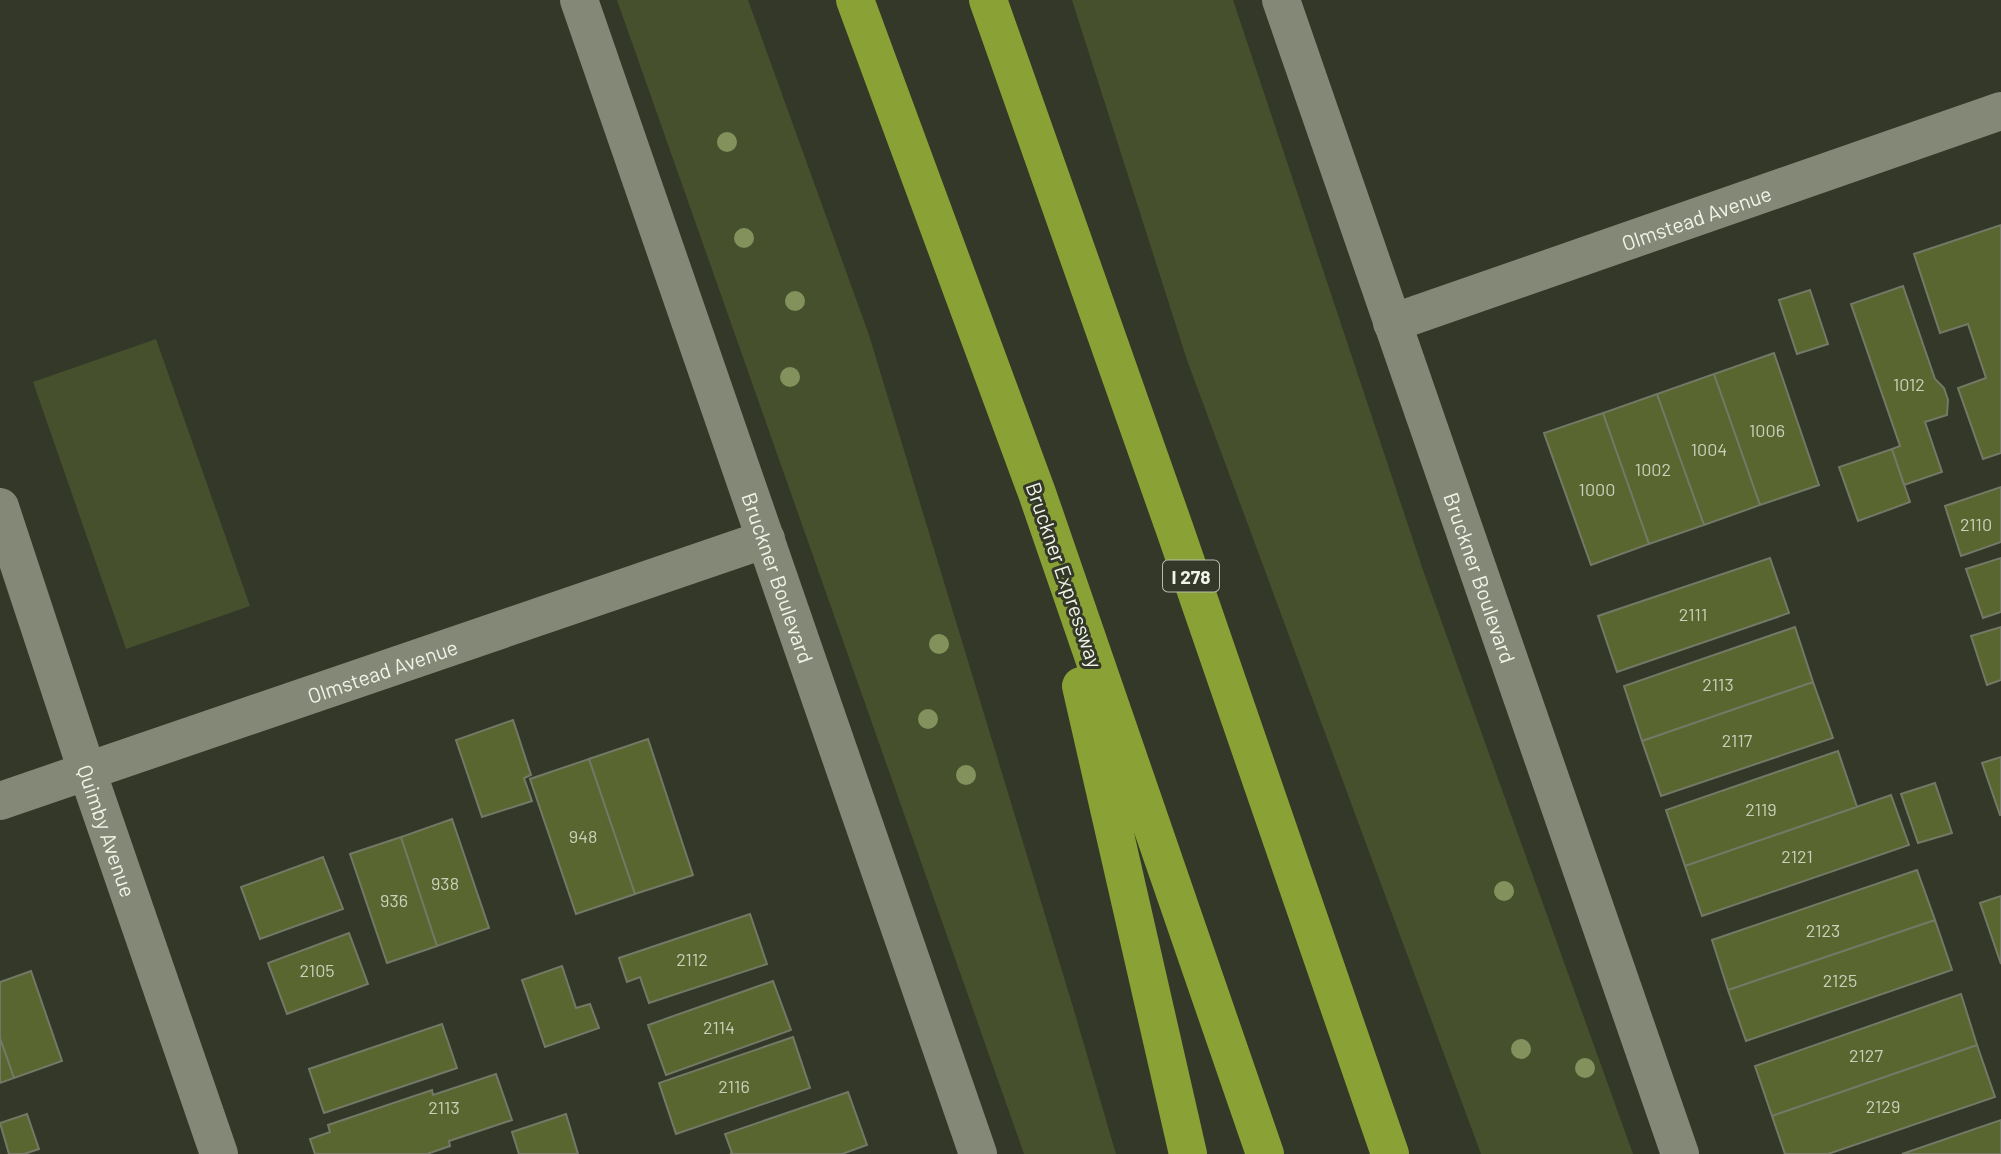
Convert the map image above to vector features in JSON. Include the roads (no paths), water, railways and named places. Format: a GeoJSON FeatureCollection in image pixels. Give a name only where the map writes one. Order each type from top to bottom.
{"type":"FeatureCollection","features":[{"type":"Feature","properties":{"kind":"highway","name":"Bruckner Expressway"},"geometry":{"type":"LineString","coordinates":[[855,0],[1037,493],[1265,1154]]}},
{"type":"Feature","properties":{"kind":"highway","name":"I 278"},"geometry":{"type":"LineString","coordinates":[[988,0],[1175,530],[1390,1154]]}},
{"type":"Feature","properties":{"kind":"highway"},"geometry":{"type":"LineString","coordinates":[[1037,493],[1188,1154]]}},
{"type":"Feature","properties":{"kind":"main road","name":"Bruckner Boulevard"},"geometry":{"type":"LineString","coordinates":[[579,0],[978,1154]]}},
{"type":"Feature","properties":{"kind":"main road","name":"Bruckner Boulevard"},"geometry":{"type":"LineString","coordinates":[[1281,0],[1680,1154]]}},
{"type":"Feature","properties":{"kind":"main road","name":"Olmstead Avenue"},"geometry":{"type":"LineString","coordinates":[[1392,323],[2001,111]]}},
{"type":"Feature","properties":{"kind":"main road","name":"Quimby Avenue"},"geometry":{"type":"LineString","coordinates":[[0,507],[87,771],[219,1154]]}},
{"type":"Feature","properties":{"kind":"main road","name":"Olmstead Avenue"},"geometry":{"type":"LineString","coordinates":[[0,801],[766,539]]}}]}
